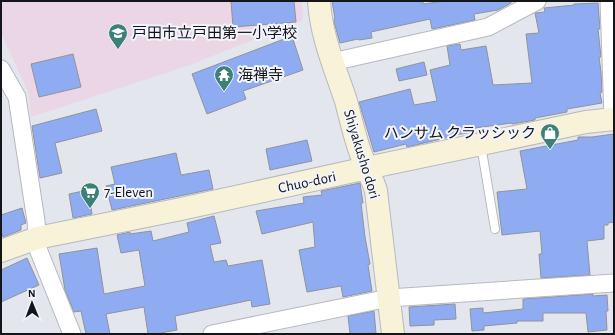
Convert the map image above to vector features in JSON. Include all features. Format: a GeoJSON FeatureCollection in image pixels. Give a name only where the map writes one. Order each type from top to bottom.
{"type":"FeatureCollection","features":[{"type":"Feature","properties":{"kind":"street","name":"Shiyakusho dori"},"geometry":{"type":"LineString","coordinates":[[319,1],[321,23],[326,43],[362,158],[374,181],[393,334]]}},
{"type":"Feature","properties":{"kind":"street"},"geometry":{"type":"LineString","coordinates":[[609,1],[614,119]]}},
{"type":"Feature","properties":{"kind":"street"},"geometry":{"type":"LineString","coordinates":[[332,62],[488,27],[534,2]]}},
{"type":"Feature","properties":{"kind":"street"},"geometry":{"type":"LineString","coordinates":[[1,69],[17,97],[36,221],[38,249],[72,334]]}},
{"type":"Feature","properties":{"kind":"street","name":"Chuo-dori"},"geometry":{"type":"LineString","coordinates":[[1,251],[37,238],[181,209],[586,122],[614,119]]}},
{"type":"Feature","properties":{"kind":"street"},"geometry":{"type":"LineString","coordinates":[[212,334],[389,298],[614,283]]}},
{"type":"Feature","properties":{"kind":"lane"},"geometry":{"type":"LineString","coordinates":[[481,145],[495,229]]}},
{"type":"Feature","properties":{"kind":"shaded area","name":"戸田市立戸田第一小学校"},"geometry":{"type":"Polygon","coordinates":[[[1,1],[302,1],[303,20],[187,66],[31,117],[29,94],[1,33],[1,1]]]}},
{"type":"Feature","properties":{"kind":"building"},"geometry":{"type":"Polygon","coordinates":[[[231,1],[294,1],[296,22],[233,27],[231,1]]]}},
{"type":"Feature","properties":{"kind":"building"},"geometry":{"type":"Polygon","coordinates":[[[332,1],[423,1],[423,4],[445,1],[511,1],[511,3],[498,10],[474,14],[475,20],[432,29],[430,19],[371,32],[372,38],[340,43],[334,22],[335,19],[332,1]]]}},
{"type":"Feature","properties":{"kind":"building"},"geometry":{"type":"Polygon","coordinates":[[[598,3],[600,29],[598,29],[601,57],[599,57],[602,92],[600,93],[602,103],[567,109],[567,112],[535,118],[535,120],[475,128],[475,132],[454,135],[407,147],[406,144],[374,152],[359,102],[410,89],[414,105],[437,101],[430,70],[450,65],[447,46],[460,44],[461,50],[486,46],[493,85],[532,83],[526,34],[539,33],[535,13],[545,12],[544,8],[574,4],[598,3]]]}},
{"type":"Feature","properties":{"kind":"building"},"geometry":{"type":"Polygon","coordinates":[[[292,36],[303,70],[243,91],[246,99],[207,114],[192,74],[292,36]]]}},
{"type":"Feature","properties":{"kind":"building"},"geometry":{"type":"Polygon","coordinates":[[[73,54],[81,87],[39,97],[31,64],[73,54]]]}},
{"type":"Feature","properties":{"kind":"building"},"geometry":{"type":"Polygon","coordinates":[[[424,62],[427,75],[399,81],[396,69],[424,62]]]}},
{"type":"Feature","properties":{"kind":"building"},"geometry":{"type":"Polygon","coordinates":[[[96,109],[102,131],[55,143],[62,173],[40,178],[32,126],[96,109]]]}},
{"type":"Feature","properties":{"kind":"building"},"geometry":{"type":"Polygon","coordinates":[[[614,134],[614,222],[604,225],[604,239],[587,241],[590,275],[541,278],[539,254],[542,254],[540,231],[502,235],[497,192],[527,189],[520,151],[578,140],[578,137],[614,134]]]}},
{"type":"Feature","properties":{"kind":"building"},"geometry":{"type":"Polygon","coordinates":[[[307,140],[312,161],[270,170],[266,149],[307,140]]]}},
{"type":"Feature","properties":{"kind":"building"},"geometry":{"type":"Polygon","coordinates":[[[176,153],[181,175],[209,170],[213,189],[112,210],[106,186],[115,184],[111,167],[176,153]]]}},
{"type":"Feature","properties":{"kind":"building"},"geometry":{"type":"Polygon","coordinates":[[[360,183],[363,203],[361,203],[370,264],[368,265],[372,291],[343,297],[341,286],[307,292],[299,250],[315,247],[313,222],[262,234],[256,211],[304,203],[303,197],[322,195],[321,191],[360,183]]]}},
{"type":"Feature","properties":{"kind":"building"},"geometry":{"type":"Polygon","coordinates":[[[88,190],[92,214],[73,218],[69,194],[88,190]]]}},
{"type":"Feature","properties":{"kind":"building"},"geometry":{"type":"Polygon","coordinates":[[[22,208],[26,223],[21,225],[21,230],[3,237],[1,231],[1,215],[22,208]]]}},
{"type":"Feature","properties":{"kind":"building"},"geometry":{"type":"Polygon","coordinates":[[[214,216],[221,243],[210,245],[214,262],[226,260],[228,266],[262,260],[270,304],[252,307],[251,300],[175,316],[177,330],[155,334],[148,334],[144,307],[106,314],[110,334],[86,334],[81,311],[74,312],[65,290],[59,254],[97,248],[104,294],[145,286],[139,250],[121,253],[117,235],[130,232],[130,234],[151,231],[153,241],[189,232],[187,223],[214,216]]]}},
{"type":"Feature","properties":{"kind":"building"},"geometry":{"type":"Polygon","coordinates":[[[27,258],[39,285],[1,302],[1,270],[27,258]]]}},
{"type":"Feature","properties":{"kind":"building"},"geometry":{"type":"Polygon","coordinates":[[[593,294],[593,296],[607,295],[607,330],[588,332],[586,313],[543,313],[543,321],[517,321],[517,323],[484,326],[484,330],[472,331],[470,309],[483,308],[483,313],[523,309],[523,299],[593,294]]]}},
{"type":"Feature","properties":{"kind":"building"},"geometry":{"type":"Polygon","coordinates":[[[455,304],[456,319],[434,320],[434,325],[410,326],[409,307],[455,304]]]}},
{"type":"Feature","properties":{"kind":"building"},"geometry":{"type":"Polygon","coordinates":[[[374,311],[376,333],[350,334],[348,316],[374,311]]]}},
{"type":"Feature","properties":{"kind":"place","name":"戸田市立戸田第一小学校"},"geometry":{"type":"Point","coordinates":[118,50]}},
{"type":"Feature","properties":{"kind":"place","name":"海禅寺"},"geometry":{"type":"Point","coordinates":[224,92]}},
{"type":"Feature","properties":{"kind":"place","name":"ハンサム クラッシック"},"geometry":{"type":"Point","coordinates":[550,150]}},
{"type":"Feature","properties":{"kind":"place","name":"7-Eleven"},"geometry":{"type":"Point","coordinates":[90,209]}}]}
